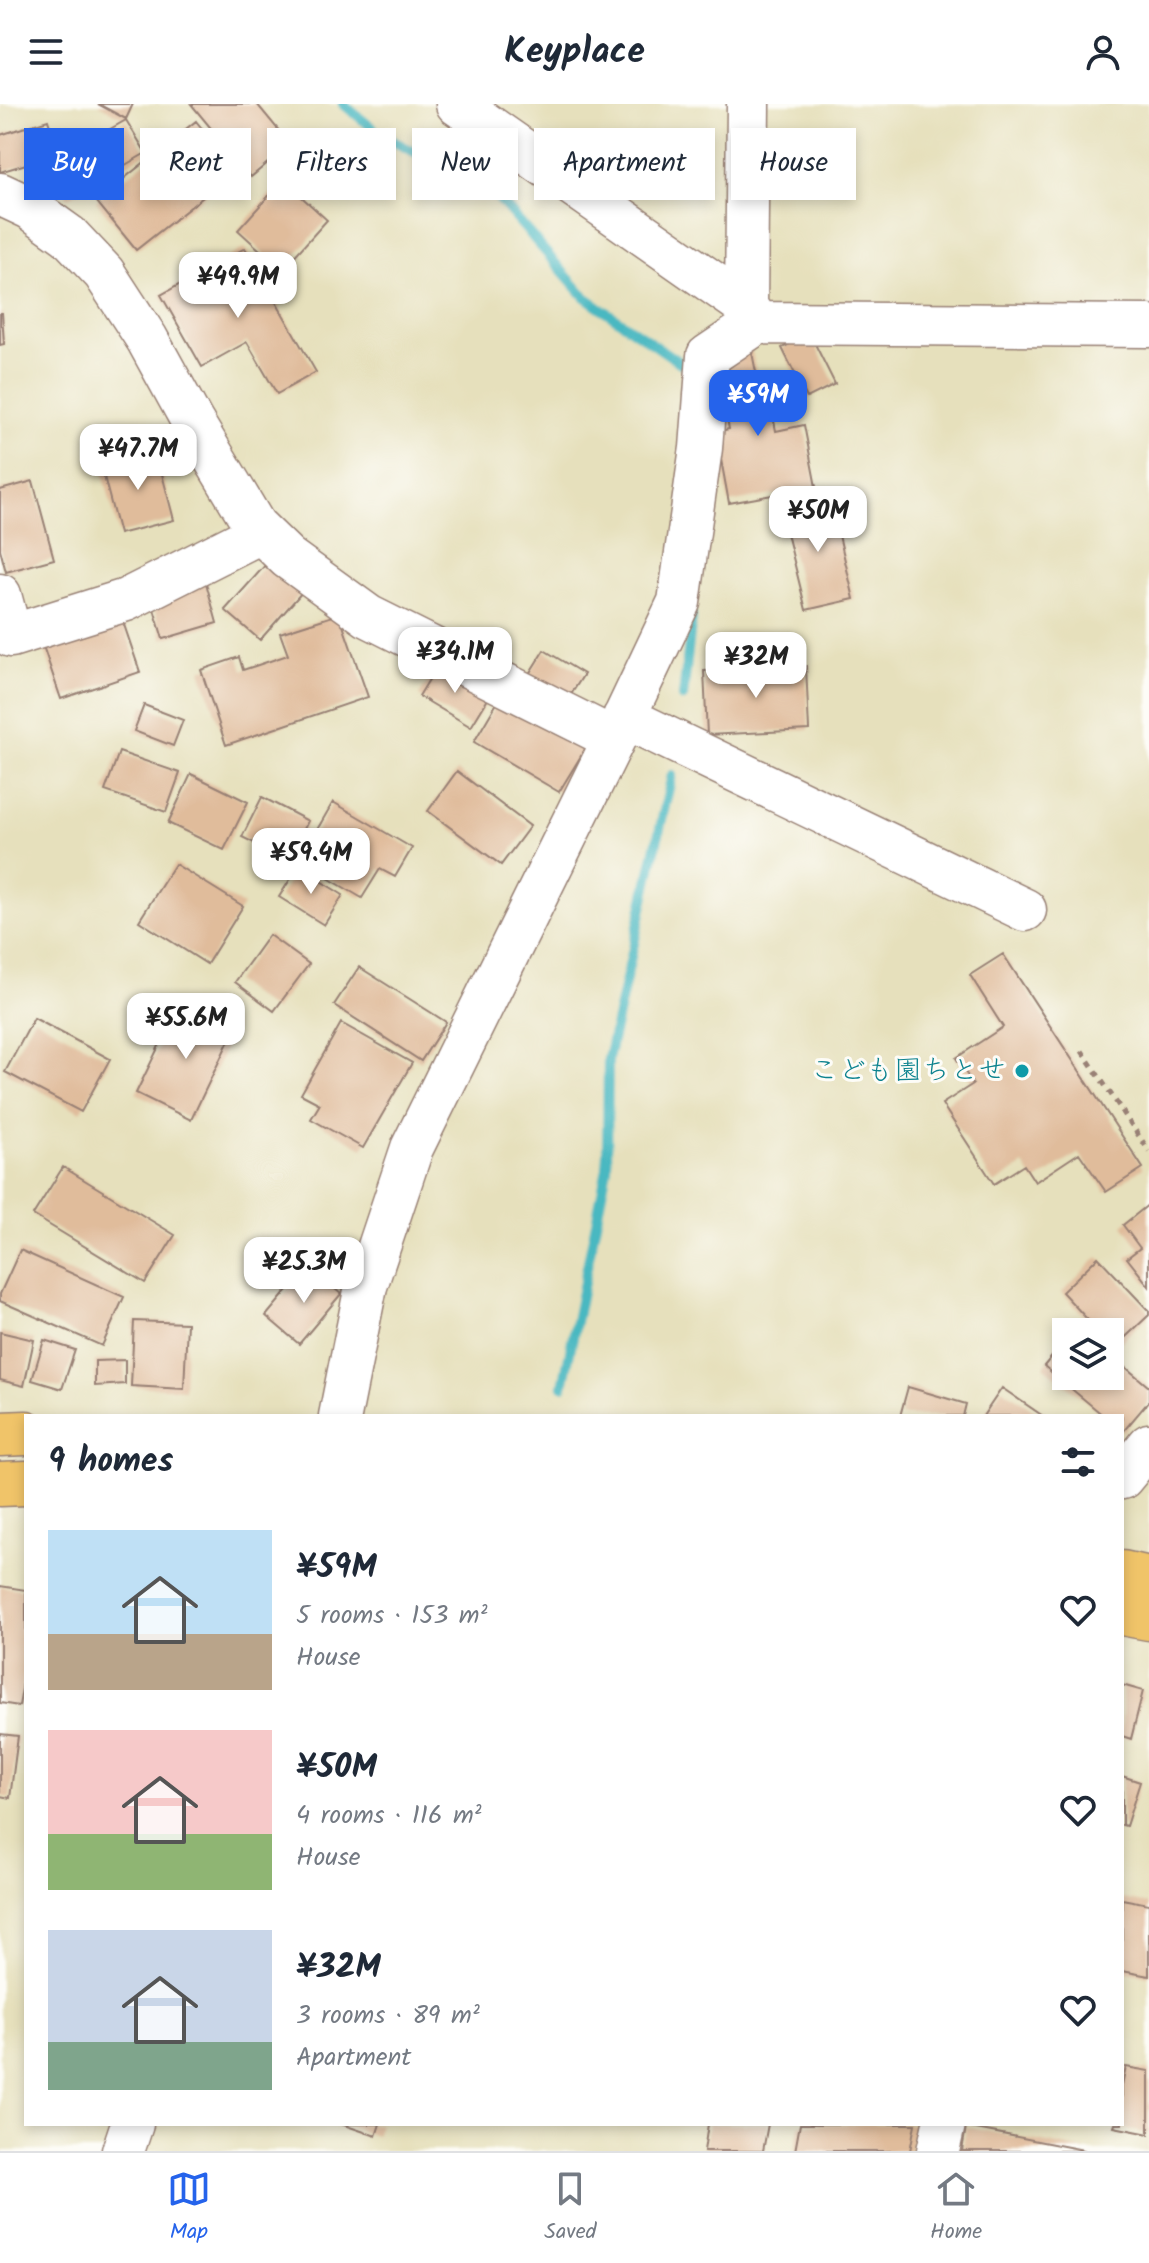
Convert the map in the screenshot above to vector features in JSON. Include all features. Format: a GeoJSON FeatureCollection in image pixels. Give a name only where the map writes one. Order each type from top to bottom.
{"type":"FeatureCollection","features":[{"type":"Feature","properties":{"kind":"main road"},"geometry":{"type":"LineString","coordinates":[[0,1434],[24,1433]]}},
{"type":"Feature","properties":{"kind":"main road"},"geometry":{"type":"LineString","coordinates":[[0,1484],[24,1483]]}},
{"type":"Feature","properties":{"kind":"main road"},"geometry":{"type":"LineString","coordinates":[[1124,1573],[1149,1579]]}},
{"type":"Feature","properties":{"kind":"main road"},"geometry":{"type":"LineString","coordinates":[[1124,1613],[1149,1618]]}},
{"type":"Feature","properties":{"kind":"lane"},"geometry":{"type":"LineString","coordinates":[[457,104],[752,315],[1149,326]]}},
{"type":"Feature","properties":{"kind":"lane"},"geometry":{"type":"LineString","coordinates":[[340,1414],[366,1286],[412,1148],[679,602],[701,448],[708,356],[752,315],[748,104]]}},
{"type":"Feature","properties":{"kind":"lane"},"geometry":{"type":"LineString","coordinates":[[0,194],[30,208],[69,236],[104,273],[147,339],[255,526],[288,558],[368,616],[1025,910]]}},
{"type":"Feature","properties":{"kind":"lane"},"geometry":{"type":"LineString","coordinates":[[0,595],[11,636],[126,600],[249,538],[255,526]]}},
{"type":"Feature","properties":{"kind":"lane"},"geometry":{"type":"LineString","coordinates":[[1124,1476],[1149,1445]]}},
{"type":"Feature","properties":{"kind":"lane"},"geometry":{"type":"LineString","coordinates":[[123,2151],[131,2126]]}},
{"type":"Feature","properties":{"kind":"lane"},"geometry":{"type":"LineString","coordinates":[[938,2151],[944,2126]]}},
{"type":"Feature","properties":{"kind":"path"},"geometry":{"type":"LineString","coordinates":[[1082,1051],[1149,1151]]}},
{"type":"Feature","properties":{"kind":"building"},"geometry":{"type":"Polygon","coordinates":[[[98,104],[133,104],[126,119],[98,104]]]}},
{"type":"Feature","properties":{"kind":"building"},"geometry":{"type":"Polygon","coordinates":[[[191,104],[257,104],[277,128],[267,128],[267,163],[251,177],[251,128],[211,128],[191,104]]]}},
{"type":"Feature","properties":{"kind":"building"},"geometry":{"type":"Polygon","coordinates":[[[48,120],[51,128],[24,128],[24,165],[0,172],[0,135],[48,120]]]}},
{"type":"Feature","properties":{"kind":"building"},"geometry":{"type":"Polygon","coordinates":[[[126,120],[140,143],[140,156],[124,166],[124,128],[112,128],[126,120]]]}},
{"type":"Feature","properties":{"kind":"building"},"geometry":{"type":"Polygon","coordinates":[[[196,121],[202,128],[187,128],[196,121]]]}},
{"type":"Feature","properties":{"kind":"building"},"geometry":{"type":"Polygon","coordinates":[[[140,166],[140,200],[199,200],[136,250],[96,201],[124,200],[124,179],[140,166]]]}},
{"type":"Feature","properties":{"kind":"building"},"geometry":{"type":"Polygon","coordinates":[[[267,198],[305,200],[327,220],[282,270],[238,230],[267,198]]]}},
{"type":"Feature","properties":{"kind":"building"},"geometry":{"type":"Polygon","coordinates":[[[245,248],[316,372],[277,394],[247,342],[202,367],[161,295],[245,248]]]}},
{"type":"Feature","properties":{"kind":"building"},"geometry":{"type":"Polygon","coordinates":[[[0,313],[4,344],[0,345],[0,313]]]}},
{"type":"Feature","properties":{"kind":"building"},"geometry":{"type":"Polygon","coordinates":[[[810,334],[835,384],[807,398],[782,348],[810,334]]]}},
{"type":"Feature","properties":{"kind":"building"},"geometry":{"type":"Polygon","coordinates":[[[751,348],[757,377],[765,376],[776,431],[804,425],[816,487],[729,503],[716,432],[729,429],[719,380],[729,378],[724,353],[751,348]]]}},
{"type":"Feature","properties":{"kind":"building"},"geometry":{"type":"Polygon","coordinates":[[[156,451],[174,520],[119,534],[101,465],[156,451]]]}},
{"type":"Feature","properties":{"kind":"building"},"geometry":{"type":"Polygon","coordinates":[[[33,481],[54,559],[6,572],[0,549],[0,490],[33,481]]]}},
{"type":"Feature","properties":{"kind":"building"},"geometry":{"type":"Polygon","coordinates":[[[830,497],[854,599],[806,610],[781,509],[830,497]]]}},
{"type":"Feature","properties":{"kind":"building"},"geometry":{"type":"Polygon","coordinates":[[[269,561],[303,591],[260,640],[225,610],[269,561]]]}},
{"type":"Feature","properties":{"kind":"building"},"geometry":{"type":"Polygon","coordinates":[[[206,583],[217,623],[163,639],[151,599],[206,583]]]}},
{"type":"Feature","properties":{"kind":"building"},"geometry":{"type":"Polygon","coordinates":[[[119,610],[140,672],[61,699],[40,637],[119,610]]]}},
{"type":"Feature","properties":{"kind":"building"},"geometry":{"type":"Polygon","coordinates":[[[339,614],[368,697],[226,745],[201,670],[239,657],[243,670],[288,655],[280,633],[339,614]]]}},
{"type":"Feature","properties":{"kind":"building"},"geometry":{"type":"Polygon","coordinates":[[[544,650],[584,674],[568,699],[529,674],[544,650]]]}},
{"type":"Feature","properties":{"kind":"building"},"geometry":{"type":"Polygon","coordinates":[[[439,663],[491,694],[471,727],[419,696],[439,663]]]}},
{"type":"Feature","properties":{"kind":"building"},"geometry":{"type":"Polygon","coordinates":[[[806,666],[809,730],[707,735],[704,671],[806,666]]]}},
{"type":"Feature","properties":{"kind":"building"},"geometry":{"type":"Polygon","coordinates":[[[501,696],[587,746],[559,792],[474,742],[501,696]]]}},
{"type":"Feature","properties":{"kind":"building"},"geometry":{"type":"Polygon","coordinates":[[[144,705],[183,720],[173,746],[134,731],[144,705]]]}},
{"type":"Feature","properties":{"kind":"building"},"geometry":{"type":"Polygon","coordinates":[[[119,752],[180,773],[166,812],[105,791],[119,752]]]}},
{"type":"Feature","properties":{"kind":"building"},"geometry":{"type":"Polygon","coordinates":[[[457,771],[530,826],[501,865],[428,811],[457,771]]]}},
{"type":"Feature","properties":{"kind":"building"},"geometry":{"type":"Polygon","coordinates":[[[191,774],[248,802],[224,850],[168,823],[191,774]]]}},
{"type":"Feature","properties":{"kind":"building"},"geometry":{"type":"Polygon","coordinates":[[[262,797],[308,821],[289,860],[242,837],[262,797]]]}},
{"type":"Feature","properties":{"kind":"building"},"geometry":{"type":"Polygon","coordinates":[[[333,802],[412,848],[395,877],[380,869],[362,898],[299,861],[333,802]]]}},
{"type":"Feature","properties":{"kind":"building"},"geometry":{"type":"Polygon","coordinates":[[[175,864],[243,906],[207,964],[139,921],[175,864]]]}},
{"type":"Feature","properties":{"kind":"building"},"geometry":{"type":"Polygon","coordinates":[[[298,867],[343,895],[324,925],[279,897],[298,867]]]}},
{"type":"Feature","properties":{"kind":"building"},"geometry":{"type":"Polygon","coordinates":[[[269,935],[309,964],[274,1011],[235,982],[269,935]]]}},
{"type":"Feature","properties":{"kind":"building","name":"こども園ちとせ"},"geometry":{"type":"Polygon","coordinates":[[[1003,954],[1143,1168],[1106,1192],[1079,1153],[1035,1182],[1024,1165],[994,1184],[942,1104],[973,1084],[956,1058],[1003,1027],[970,975],[1003,954]]]}},
{"type":"Feature","properties":{"kind":"building"},"geometry":{"type":"Polygon","coordinates":[[[359,967],[446,1022],[421,1061],[334,1005],[359,967]]]}},
{"type":"Feature","properties":{"kind":"building"},"geometry":{"type":"Polygon","coordinates":[[[181,1001],[235,1028],[191,1120],[136,1093],[181,1001]]]}},
{"type":"Feature","properties":{"kind":"building"},"geometry":{"type":"Polygon","coordinates":[[[34,1018],[110,1059],[81,1112],[5,1072],[34,1018]]]}},
{"type":"Feature","properties":{"kind":"building"},"geometry":{"type":"Polygon","coordinates":[[[341,1023],[412,1063],[363,1148],[311,1119],[320,1104],[301,1094],[341,1023]]]}},
{"type":"Feature","properties":{"kind":"building"},"geometry":{"type":"Polygon","coordinates":[[[63,1167],[175,1235],[145,1283],[33,1215],[63,1167]]]}},
{"type":"Feature","properties":{"kind":"building"},"geometry":{"type":"Polygon","coordinates":[[[1149,1204],[1149,1286],[1127,1258],[1140,1248],[1123,1225],[1149,1204]]]}},
{"type":"Feature","properties":{"kind":"building"},"geometry":{"type":"Polygon","coordinates":[[[20,1250],[124,1297],[102,1346],[0,1301],[0,1294],[20,1250]]]}},
{"type":"Feature","properties":{"kind":"building"},"geometry":{"type":"Polygon","coordinates":[[[1098,1257],[1149,1311],[1149,1315],[1124,1339],[1124,1318],[1086,1318],[1062,1292],[1098,1257]]]}},
{"type":"Feature","properties":{"kind":"building"},"geometry":{"type":"Polygon","coordinates":[[[308,1266],[341,1294],[299,1344],[266,1316],[308,1266]]]}},
{"type":"Feature","properties":{"kind":"building"},"geometry":{"type":"Polygon","coordinates":[[[134,1321],[187,1323],[184,1389],[131,1386],[134,1321]]]}},
{"type":"Feature","properties":{"kind":"building"},"geometry":{"type":"Polygon","coordinates":[[[0,1332],[34,1340],[24,1386],[0,1380],[0,1332]]]}},
{"type":"Feature","properties":{"kind":"building"},"geometry":{"type":"Polygon","coordinates":[[[44,1340],[75,1350],[62,1389],[32,1380],[44,1340]]]}},
{"type":"Feature","properties":{"kind":"building"},"geometry":{"type":"Polygon","coordinates":[[[1052,1357],[1052,1373],[1044,1366],[1052,1357]]]}},
{"type":"Feature","properties":{"kind":"building"},"geometry":{"type":"Polygon","coordinates":[[[125,1360],[125,1384],[95,1386],[95,1361],[125,1360]]]}},
{"type":"Feature","properties":{"kind":"building"},"geometry":{"type":"Polygon","coordinates":[[[1124,1366],[1149,1387],[1149,1401],[1124,1431],[1124,1414],[1102,1414],[1073,1390],[1124,1390],[1124,1366]]]}},
{"type":"Feature","properties":{"kind":"building"},"geometry":{"type":"Polygon","coordinates":[[[908,1387],[966,1404],[964,1414],[901,1414],[908,1387]]]}},
{"type":"Feature","properties":{"kind":"building"},"geometry":{"type":"Polygon","coordinates":[[[1002,1388],[1040,1414],[984,1414],[1002,1388]]]}},
{"type":"Feature","properties":{"kind":"building"},"geometry":{"type":"Polygon","coordinates":[[[0,1586],[24,1590],[24,1677],[19,1706],[0,1703],[0,1586]]]}},
{"type":"Feature","properties":{"kind":"building"},"geometry":{"type":"Polygon","coordinates":[[[1124,1686],[1143,1691],[1131,1739],[1124,1737],[1124,1686]]]}},
{"type":"Feature","properties":{"kind":"building"},"geometry":{"type":"Polygon","coordinates":[[[0,1734],[18,1736],[10,1798],[0,1796],[0,1734]]]}},
{"type":"Feature","properties":{"kind":"building"},"geometry":{"type":"Polygon","coordinates":[[[1124,1777],[1140,1782],[1124,1826],[1124,1777]]]}},
{"type":"Feature","properties":{"kind":"building"},"geometry":{"type":"Polygon","coordinates":[[[1124,1899],[1149,1904],[1149,1976],[1124,1971],[1124,1899]]]}},
{"type":"Feature","properties":{"kind":"building"},"geometry":{"type":"Polygon","coordinates":[[[1126,2067],[1149,2071],[1149,2134],[1114,2127],[1124,2126],[1126,2067]]]}},
{"type":"Feature","properties":{"kind":"building"},"geometry":{"type":"Polygon","coordinates":[[[347,2126],[379,2126],[376,2136],[347,2126]]]}},
{"type":"Feature","properties":{"kind":"building"},"geometry":{"type":"Polygon","coordinates":[[[708,2126],[768,2126],[763,2151],[704,2151],[708,2126]]]}},
{"type":"Feature","properties":{"kind":"building"},"geometry":{"type":"Polygon","coordinates":[[[800,2126],[915,2126],[910,2151],[795,2151],[800,2126]]]}},
{"type":"Feature","properties":{"kind":"building"},"geometry":{"type":"Polygon","coordinates":[[[966,2127],[1084,2150],[1084,2151],[962,2151],[966,2127]]]}},
{"type":"Feature","properties":{"kind":"waterway"},"geometry":{"type":"LineString","coordinates":[[343,104],[381,135],[492,191],[585,297],[682,364]]}},
{"type":"Feature","properties":{"kind":"waterway"},"geometry":{"type":"LineString","coordinates":[[683,697],[692,615]]}},
{"type":"Feature","properties":{"kind":"waterway"},"geometry":{"type":"LineString","coordinates":[[563,1386],[607,1168],[608,1059],[672,775]]}},
{"type":"Feature","properties":{"kind":"place","name":"こども園ちとせ"},"geometry":{"type":"Point","coordinates":[1022,1071]}}]}
